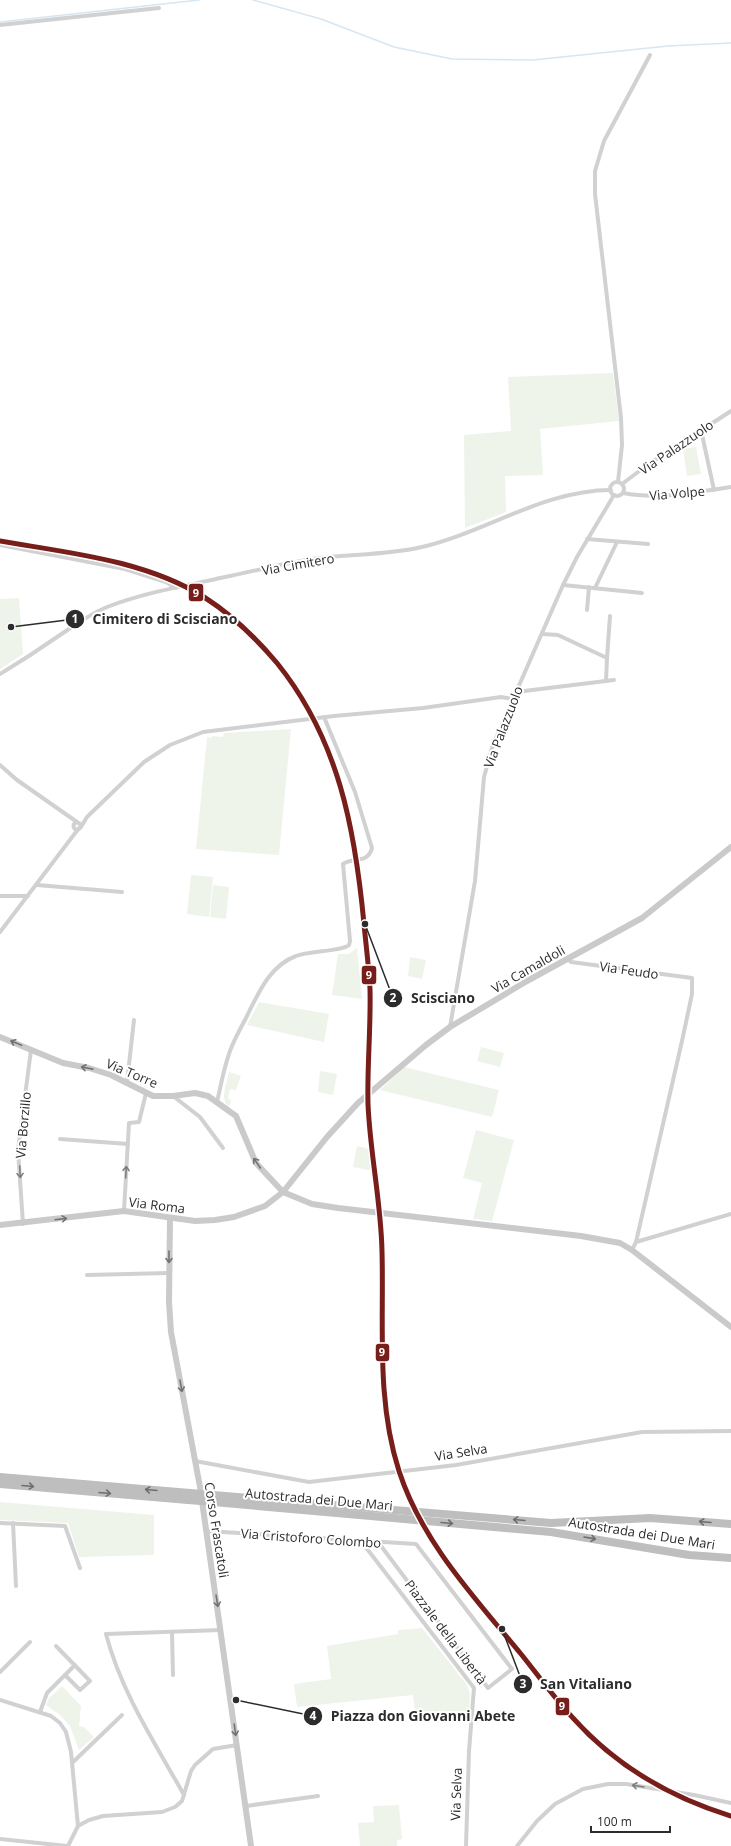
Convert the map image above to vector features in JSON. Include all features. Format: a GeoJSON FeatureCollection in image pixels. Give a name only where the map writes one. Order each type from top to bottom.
{"type":"FeatureCollection","features":[{"type":"Feature","properties":{"kind":"highway","name":"Autostrada dei Due Mari"},"geometry":{"type":"LineString","coordinates":[[0,1477],[189,1497],[551,1523],[650,1518],[731,1524]]}},
{"type":"Feature","properties":{"kind":"highway","name":"Autostrada dei Due Mari"},"geometry":{"type":"LineString","coordinates":[[0,1484],[55,1484]]}},
{"type":"Feature","properties":{"kind":"highway","name":"Autostrada dei Due Mari"},"geometry":{"type":"LineString","coordinates":[[213,1499],[551,1532],[689,1555],[731,1558]]}},
{"type":"Feature","properties":{"kind":"street"},"geometry":{"type":"LineString","coordinates":[[0,25],[159,8]]}},
{"type":"Feature","properties":{"kind":"street"},"geometry":{"type":"LineString","coordinates":[[620,483],[613,484],[611,490],[614,495],[620,495],[623,493],[624,488],[620,483],[622,445],[621,418],[595,194],[595,171],[604,141],[650,55]]}},
{"type":"Feature","properties":{"kind":"street","name":"Via Palazzuolo"},"geometry":{"type":"LineString","coordinates":[[620,483],[731,411]]}},
{"type":"Feature","properties":{"kind":"street"},"geometry":{"type":"LineString","coordinates":[[701,430],[714,490]]}},
{"type":"Feature","properties":{"kind":"street","name":"Via Volpe"},"geometry":{"type":"LineString","coordinates":[[623,493],[638,496],[667,495],[731,487]]}},
{"type":"Feature","properties":{"kind":"street","name":"Via Cimitero"},"geometry":{"type":"LineString","coordinates":[[0,674],[76,624],[106,608],[176,588],[318,558],[383,553],[422,547],[468,532],[529,508],[564,497],[592,490],[611,490]]}},
{"type":"Feature","properties":{"kind":"street","name":"Via Palazzuolo"},"geometry":{"type":"LineString","coordinates":[[450,1027],[475,881],[484,777],[493,745],[563,585],[587,539],[614,495]]}},
{"type":"Feature","properties":{"kind":"street"},"geometry":{"type":"LineString","coordinates":[[587,539],[648,544]]}},
{"type":"Feature","properties":{"kind":"street"},"geometry":{"type":"LineString","coordinates":[[595,588],[617,542]]}},
{"type":"Feature","properties":{"kind":"street"},"geometry":{"type":"LineString","coordinates":[[0,545],[125,569],[166,582],[176,588]]}},
{"type":"Feature","properties":{"kind":"street"},"geometry":{"type":"LineString","coordinates":[[563,585],[642,593]]}},
{"type":"Feature","properties":{"kind":"street"},"geometry":{"type":"LineString","coordinates":[[587,610],[589,587]]}},
{"type":"Feature","properties":{"kind":"street"},"geometry":{"type":"LineString","coordinates":[[606,681],[610,616]]}},
{"type":"Feature","properties":{"kind":"street"},"geometry":{"type":"LineString","coordinates":[[542,634],[558,634],[607,658]]}},
{"type":"Feature","properties":{"kind":"street"},"geometry":{"type":"LineString","coordinates":[[516,692],[614,680]]}},
{"type":"Feature","properties":{"kind":"street"},"geometry":{"type":"LineString","coordinates":[[0,932],[71,838],[77,825],[144,762],[170,745],[203,732],[324,717],[423,708],[501,697],[512,699]]}},
{"type":"Feature","properties":{"kind":"street"},"geometry":{"type":"LineString","coordinates":[[217,1102],[230,1052],[260,989],[273,972],[279,965],[295,956],[313,951],[342,949],[350,945],[343,864],[366,857],[369,855],[372,848],[352,784],[324,717]]}},
{"type":"Feature","properties":{"kind":"street"},"geometry":{"type":"LineString","coordinates":[[0,765],[17,780],[77,825]]}},
{"type":"Feature","properties":{"kind":"street","name":"Via Camaldoli"},"geometry":{"type":"LineString","coordinates":[[283,1192],[327,1137],[358,1103],[426,1045],[450,1027],[642,918],[731,847]]}},
{"type":"Feature","properties":{"kind":"street"},"geometry":{"type":"LineString","coordinates":[[37,885],[122,892]]}},
{"type":"Feature","properties":{"kind":"street"},"geometry":{"type":"LineString","coordinates":[[0,896],[28,896]]}},
{"type":"Feature","properties":{"kind":"street","name":"Via Feudo"},"geometry":{"type":"LineString","coordinates":[[568,959],[570,962],[692,978],[692,994],[636,1242]]}},
{"type":"Feature","properties":{"kind":"street"},"geometry":{"type":"LineString","coordinates":[[126,1082],[134,1020]]}},
{"type":"Feature","properties":{"kind":"street","name":"Via Torre"},"geometry":{"type":"LineString","coordinates":[[0,1037],[63,1063],[95,1070],[126,1082],[146,1093],[161,1097],[202,1094],[217,1102],[236,1116],[256,1163],[283,1192]]}},
{"type":"Feature","properties":{"kind":"street","name":"Via Borzillo"},"geometry":{"type":"LineString","coordinates":[[23,1224],[18,1150],[31,1050]]}},
{"type":"Feature","properties":{"kind":"street"},"geometry":{"type":"LineString","coordinates":[[124,1211],[129,1123],[139,1122],[146,1093]]}},
{"type":"Feature","properties":{"kind":"street"},"geometry":{"type":"LineString","coordinates":[[173,1096],[200,1117],[223,1148]]}},
{"type":"Feature","properties":{"kind":"street"},"geometry":{"type":"LineString","coordinates":[[60,1139],[128,1144]]}},
{"type":"Feature","properties":{"kind":"street"},"geometry":{"type":"LineString","coordinates":[[283,1192],[312,1204],[581,1236],[620,1243],[632,1250],[731,1327]]}},
{"type":"Feature","properties":{"kind":"street","name":"Via Roma"},"geometry":{"type":"LineString","coordinates":[[0,1225],[23,1224],[124,1211],[148,1213],[170,1218],[195,1221],[234,1217],[266,1206],[283,1192]]}},
{"type":"Feature","properties":{"kind":"street"},"geometry":{"type":"LineString","coordinates":[[632,1250],[636,1242],[731,1214]]}},
{"type":"Feature","properties":{"kind":"street","name":"Corso Frascatoli"},"geometry":{"type":"LineString","coordinates":[[170,1218],[169,1274],[172,1332],[200,1487],[251,1846]]}},
{"type":"Feature","properties":{"kind":"street"},"geometry":{"type":"LineString","coordinates":[[86,1275],[169,1274]]}},
{"type":"Feature","properties":{"kind":"street","name":"Via Selva"},"geometry":{"type":"LineString","coordinates":[[195,1461],[309,1482],[456,1465],[642,1432],[731,1431]]}},
{"type":"Feature","properties":{"kind":"street"},"geometry":{"type":"LineString","coordinates":[[0,1523],[65,1526],[80,1568]]}},
{"type":"Feature","properties":{"kind":"street"},"geometry":{"type":"LineString","coordinates":[[13,1523],[16,1586]]}},
{"type":"Feature","properties":{"kind":"street","name":"Via Cristoforo Colombo"},"geometry":{"type":"LineString","coordinates":[[206,1531],[416,1544]]}},
{"type":"Feature","properties":{"kind":"street","name":"Via Selva"},"geometry":{"type":"LineString","coordinates":[[361,1541],[474,1688],[469,1751],[466,1846]]}},
{"type":"Feature","properties":{"kind":"street","name":"Piazzale della Libertà"},"geometry":{"type":"LineString","coordinates":[[378,1542],[488,1688],[512,1669],[416,1544]]}},
{"type":"Feature","properties":{"kind":"street"},"geometry":{"type":"LineString","coordinates":[[184,1795],[129,1696],[114,1662],[106,1634],[172,1633],[221,1630]]}},
{"type":"Feature","properties":{"kind":"street"},"geometry":{"type":"LineString","coordinates":[[172,1633],[173,1675]]}},
{"type":"Feature","properties":{"kind":"street"},"geometry":{"type":"LineString","coordinates":[[0,1672],[30,1642]]}},
{"type":"Feature","properties":{"kind":"street"},"geometry":{"type":"LineString","coordinates":[[56,1646],[90,1680],[80,1690],[65,1675]]}},
{"type":"Feature","properties":{"kind":"street"},"geometry":{"type":"LineString","coordinates":[[40,1712],[47,1693],[75,1665]]}},
{"type":"Feature","properties":{"kind":"street"},"geometry":{"type":"LineString","coordinates":[[0,1700],[51,1716],[60,1723],[66,1732],[70,1741],[78,1826]]}},
{"type":"Feature","properties":{"kind":"street"},"geometry":{"type":"LineString","coordinates":[[72,1763],[122,1715]]}},
{"type":"Feature","properties":{"kind":"street"},"geometry":{"type":"LineString","coordinates":[[0,1839],[67,1846],[78,1826],[89,1820],[103,1816],[167,1810],[178,1804],[184,1795],[189,1775],[195,1765],[213,1749],[237,1745]]}},
{"type":"Feature","properties":{"kind":"street"},"geometry":{"type":"LineString","coordinates":[[517,1846],[537,1821],[555,1804],[584,1789],[608,1784],[626,1784],[694,1795],[731,1803]]}},
{"type":"Feature","properties":{"kind":"street"},"geometry":{"type":"LineString","coordinates":[[246,1806],[318,1796]]}},
{"type":"Feature","properties":{"kind":"shaded area"},"geometry":{"type":"Polygon","coordinates":[[[613,373],[619,421],[540,429],[543,475],[505,476],[506,512],[465,528],[464,435],[511,431],[508,377],[613,373]]]}},
{"type":"Feature","properties":{"kind":"shaded area"},"geometry":{"type":"Polygon","coordinates":[[[696,447],[701,474],[687,476],[683,449],[696,447]]]}},
{"type":"Feature","properties":{"kind":"shaded area"},"geometry":{"type":"Polygon","coordinates":[[[19,598],[23,654],[0,669],[0,599],[19,598]]]}},
{"type":"Feature","properties":{"kind":"shaded area"},"geometry":{"type":"Polygon","coordinates":[[[291,729],[279,855],[196,849],[207,737],[223,737],[224,733],[291,729]]]}},
{"type":"Feature","properties":{"kind":"shaded area"},"geometry":{"type":"Polygon","coordinates":[[[191,875],[213,877],[209,917],[187,914],[191,875]]]}},
{"type":"Feature","properties":{"kind":"shaded area"},"geometry":{"type":"Polygon","coordinates":[[[213,885],[229,887],[226,919],[210,917],[213,885]]]}},
{"type":"Feature","properties":{"kind":"shaded area"},"geometry":{"type":"Polygon","coordinates":[[[357,948],[362,999],[332,995],[338,954],[349,954],[357,948]]]}},
{"type":"Feature","properties":{"kind":"shaded area"},"geometry":{"type":"Polygon","coordinates":[[[410,957],[426,960],[422,979],[408,976],[410,957]]]}},
{"type":"Feature","properties":{"kind":"shaded area"},"geometry":{"type":"Polygon","coordinates":[[[259,1002],[329,1014],[324,1042],[247,1025],[259,1002]]]}},
{"type":"Feature","properties":{"kind":"shaded area"},"geometry":{"type":"Polygon","coordinates":[[[481,1047],[504,1053],[500,1067],[477,1061],[481,1047]]]}},
{"type":"Feature","properties":{"kind":"shaded area"},"geometry":{"type":"Polygon","coordinates":[[[404,1067],[499,1090],[492,1117],[380,1090],[404,1067]]]}},
{"type":"Feature","properties":{"kind":"shaded area"},"geometry":{"type":"Polygon","coordinates":[[[320,1071],[337,1074],[333,1095],[318,1092],[320,1071]]]}},
{"type":"Feature","properties":{"kind":"shaded area"},"geometry":{"type":"Polygon","coordinates":[[[229,1072],[241,1076],[236,1090],[230,1089],[228,1098],[231,1100],[229,1107],[224,1100],[224,1095],[229,1072]]]}},
{"type":"Feature","properties":{"kind":"shaded area"},"geometry":{"type":"Polygon","coordinates":[[[476,1130],[514,1140],[492,1221],[473,1219],[482,1183],[463,1178],[476,1130]]]}},
{"type":"Feature","properties":{"kind":"shaded area"},"geometry":{"type":"Polygon","coordinates":[[[357,1146],[370,1149],[373,1171],[353,1167],[357,1146]]]}},
{"type":"Feature","properties":{"kind":"shaded area"},"geometry":{"type":"Polygon","coordinates":[[[0,1502],[154,1515],[154,1555],[79,1557],[68,1523],[0,1520],[0,1502]]]}},
{"type":"Feature","properties":{"kind":"shaded area"},"geometry":{"type":"Polygon","coordinates":[[[422,1628],[467,1685],[470,1694],[469,1712],[415,1713],[413,1695],[297,1707],[294,1684],[331,1679],[327,1646],[398,1634],[398,1630],[422,1628]]]}},
{"type":"Feature","properties":{"kind":"shaded area"},"geometry":{"type":"Polygon","coordinates":[[[62,1686],[81,1706],[79,1726],[84,1727],[94,1737],[79,1750],[70,1726],[60,1715],[46,1705],[49,1698],[62,1686]]]}},
{"type":"Feature","properties":{"kind":"shaded area"},"geometry":{"type":"Polygon","coordinates":[[[399,1805],[402,1839],[397,1840],[397,1846],[360,1846],[358,1823],[374,1822],[373,1806],[399,1805]]]}},
{"type":"Feature","properties":{"kind":"waterway"},"geometry":{"type":"LineString","coordinates":[[0,22],[199,0]]}},
{"type":"Feature","properties":{"kind":"waterway"},"geometry":{"type":"LineString","coordinates":[[253,0],[321,19],[394,47],[452,59],[533,60],[668,46],[731,43]]}},
{"type":"Feature","properties":{"kind":"transit line","name":"9"},"geometry":{"type":"LineString","coordinates":[[0,541],[79,554],[131,566],[157,574],[181,584],[204,597],[243,627],[277,663],[298,692],[315,723],[329,754],[340,787],[349,820],[360,889],[370,989],[368,1104],[381,1233],[384,1389],[392,1444],[399,1471],[409,1497],[421,1522],[451,1568],[559,1703],[590,1735],[607,1751],[645,1778],[686,1799],[731,1816]]}},
{"type":"Feature","properties":{"kind":"place","name":"Cimitero di Scisciano"},"geometry":{"type":"Point","coordinates":[11,627]}},
{"type":"Feature","properties":{"kind":"place","name":"Scisciano"},"geometry":{"type":"Point","coordinates":[365,924]}},
{"type":"Feature","properties":{"kind":"place","name":"San Vitaliano"},"geometry":{"type":"Point","coordinates":[502,1629]}},
{"type":"Feature","properties":{"kind":"place","name":"Piazza don Giovanni Abete"},"geometry":{"type":"Point","coordinates":[236,1700]}}]}
